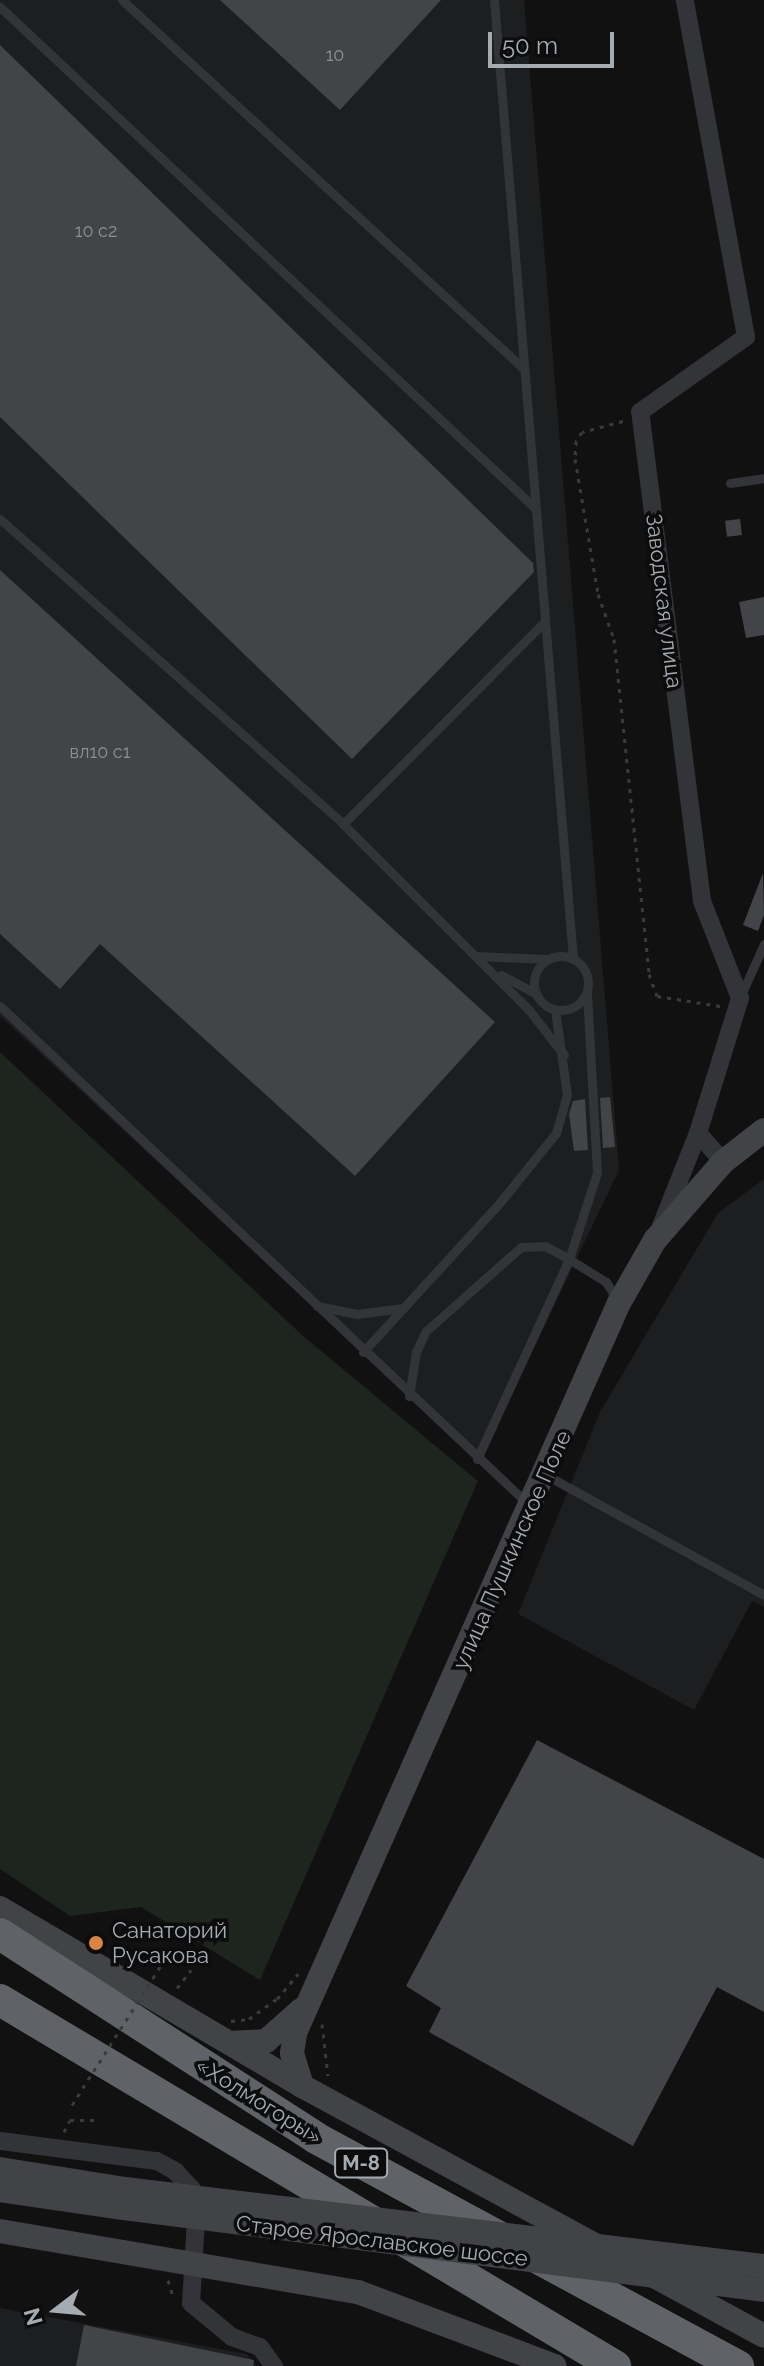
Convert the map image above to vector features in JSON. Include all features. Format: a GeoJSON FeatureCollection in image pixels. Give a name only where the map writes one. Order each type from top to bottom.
{"type":"FeatureCollection","features":[{"type":"Feature","properties":{"kind":"highway","name":"«Холмогоры»"},"geometry":{"type":"LineString","coordinates":[[0,1934],[316,2138],[738,2366]]}},
{"type":"Feature","properties":{"kind":"highway","name":"М-8"},"geometry":{"type":"LineString","coordinates":[[0,2000],[615,2366]]}},
{"type":"Feature","properties":{"kind":"main road","name":"улица Пушкинское Поле"},"geometry":{"type":"LineString","coordinates":[[302,2086],[292,2053],[307,2002],[532,1507],[619,1303],[655,1240],[723,1162],[764,1130]]}},
{"type":"Feature","properties":{"kind":"main road"},"geometry":{"type":"LineString","coordinates":[[0,1908],[227,2032],[302,2086],[764,2336]]}},
{"type":"Feature","properties":{"kind":"main road","name":"улица Пушкинское Поле"},"geometry":{"type":"LineString","coordinates":[[227,2032],[266,2041],[287,2027],[307,2002]]}},
{"type":"Feature","properties":{"kind":"main road","name":"Старое Ярославское шоссе"},"geometry":{"type":"LineString","coordinates":[[0,2169],[125,2198],[764,2290]]}},
{"type":"Feature","properties":{"kind":"main road","name":"Старое Ярославское шоссе"},"geometry":{"type":"LineString","coordinates":[[0,2190],[125,2198],[764,2266]]}},
{"type":"Feature","properties":{"kind":"main road","name":"Старое Ярославское шоссе"},"geometry":{"type":"LineString","coordinates":[[0,2231],[358,2292],[555,2366]]}},
{"type":"Feature","properties":{"kind":"street"},"geometry":{"type":"LineString","coordinates":[[640,412],[746,337],[685,0]]}},
{"type":"Feature","properties":{"kind":"street","name":"Заводская улица"},"geometry":{"type":"LineString","coordinates":[[640,412],[702,901],[738,1003]]}},
{"type":"Feature","properties":{"kind":"street"},"geometry":{"type":"LineString","coordinates":[[655,1240],[698,1133],[738,1003]]}},
{"type":"Feature","properties":{"kind":"street"},"geometry":{"type":"LineString","coordinates":[[698,1133],[723,1162]]}},
{"type":"Feature","properties":{"kind":"street"},"geometry":{"type":"LineString","coordinates":[[0,2141],[157,2161],[175,2171],[192,2189],[197,2203],[188,2288],[200,2315],[232,2337],[260,2347],[274,2366]]}},
{"type":"Feature","properties":{"kind":"lane"},"geometry":{"type":"LineString","coordinates":[[122,0],[524,369]]}},
{"type":"Feature","properties":{"kind":"lane"},"geometry":{"type":"LineString","coordinates":[[477,1459],[569,1259],[597,1173],[588,979],[573,958],[494,0]]}},
{"type":"Feature","properties":{"kind":"lane"},"geometry":{"type":"LineString","coordinates":[[0,7],[536,509]]}},
{"type":"Feature","properties":{"kind":"lane"},"geometry":{"type":"LineString","coordinates":[[730,483],[764,478]]}},
{"type":"Feature","properties":{"kind":"lane"},"geometry":{"type":"LineString","coordinates":[[0,519],[343,824],[529,1010],[564,1055]]}},
{"type":"Feature","properties":{"kind":"lane"},"geometry":{"type":"LineString","coordinates":[[343,824],[545,621]]}},
{"type":"Feature","properties":{"kind":"lane"},"geometry":{"type":"LineString","coordinates":[[738,1003],[764,944]]}},
{"type":"Feature","properties":{"kind":"lane"},"geometry":{"type":"LineString","coordinates":[[476,956],[573,958]]}},
{"type":"Feature","properties":{"kind":"lane"},"geometry":{"type":"LineString","coordinates":[[363,1352],[497,1206],[556,1133],[567,1095],[564,1055],[555,1010],[536,994],[476,956]]}},
{"type":"Feature","properties":{"kind":"lane"},"geometry":{"type":"LineString","coordinates":[[536,994],[533,981],[547,959]]}},
{"type":"Feature","properties":{"kind":"lane"},"geometry":{"type":"LineString","coordinates":[[555,1010],[580,1003],[587,992]]}},
{"type":"Feature","properties":{"kind":"lane"},"geometry":{"type":"LineString","coordinates":[[0,1006],[409,1396],[532,1507]]}},
{"type":"Feature","properties":{"kind":"lane"},"geometry":{"type":"LineString","coordinates":[[409,1396],[416,1352],[426,1331],[521,1247],[545,1246],[569,1259],[606,1282],[619,1303]]}},
{"type":"Feature","properties":{"kind":"lane"},"geometry":{"type":"LineString","coordinates":[[313,1305],[357,1314],[404,1308]]}},
{"type":"Feature","properties":{"kind":"lane"},"geometry":{"type":"LineString","coordinates":[[546,1475],[764,1595]]}},
{"type":"Feature","properties":{"kind":"path"},"geometry":{"type":"LineString","coordinates":[[640,412],[582,432],[575,459],[598,594],[614,639],[649,974],[657,996],[738,1003]]}},
{"type":"Feature","properties":{"kind":"path"},"geometry":{"type":"LineString","coordinates":[[72,2105],[167,1956]]}},
{"type":"Feature","properties":{"kind":"path"},"geometry":{"type":"LineString","coordinates":[[227,2032],[277,1999],[301,1969]]}},
{"type":"Feature","properties":{"kind":"path"},"geometry":{"type":"LineString","coordinates":[[173,1994],[191,1970]]}},
{"type":"Feature","properties":{"kind":"shaded area"},"geometry":{"type":"Polygon","coordinates":[[[0,0],[524,0],[619,1170],[480,1461],[0,1016],[0,0]]]}},
{"type":"Feature","properties":{"kind":"shaded area"},"geometry":{"type":"Polygon","coordinates":[[[0,1052],[303,1336],[478,1481],[260,1980],[141,1907],[70,1916],[0,1869],[0,1052]]]}},
{"type":"Feature","properties":{"kind":"shaded area"},"geometry":{"type":"Polygon","coordinates":[[[764,1179],[764,1607],[752,1601],[694,1710],[518,1614],[600,1412],[718,1213],[764,1179]]]}},
{"type":"Feature","properties":{"kind":"shaded area"},"geometry":{"type":"Polygon","coordinates":[[[0,2308],[247,2354],[257,2366],[0,2366],[0,2308]]]}},
{"type":"Feature","properties":{"kind":"building"},"geometry":{"type":"Polygon","coordinates":[[[220,0],[441,0],[340,110],[220,0]]]}},
{"type":"Feature","properties":{"kind":"building"},"geometry":{"type":"Polygon","coordinates":[[[0,45],[533,563],[534,572],[352,759],[0,417],[0,45]]]}},
{"type":"Feature","properties":{"kind":"building"},"geometry":{"type":"Polygon","coordinates":[[[740,519],[742,535],[727,537],[725,521],[740,519]]]}},
{"type":"Feature","properties":{"kind":"building"},"geometry":{"type":"Polygon","coordinates":[[[0,570],[495,1022],[355,1176],[100,944],[60,989],[0,934],[0,570]]]}},
{"type":"Feature","properties":{"kind":"building"},"geometry":{"type":"Polygon","coordinates":[[[764,597],[764,635],[746,638],[739,602],[764,597]]]}},
{"type":"Feature","properties":{"kind":"building"},"geometry":{"type":"Polygon","coordinates":[[[763,873],[764,915],[758,931],[743,925],[763,873]]]}},
{"type":"Feature","properties":{"kind":"building"},"geometry":{"type":"Polygon","coordinates":[[[610,1097],[615,1147],[603,1148],[600,1098],[610,1097]]]}},
{"type":"Feature","properties":{"kind":"building"},"geometry":{"type":"Polygon","coordinates":[[[585,1099],[588,1150],[574,1151],[569,1114],[573,1101],[585,1099]]]}},
{"type":"Feature","properties":{"kind":"building"},"geometry":{"type":"Polygon","coordinates":[[[537,1740],[764,1859],[764,2012],[717,1987],[633,2146],[429,2032],[441,2008],[406,1986],[537,1740]]]}},
{"type":"Feature","properties":{"kind":"building"},"geometry":{"type":"Polygon","coordinates":[[[84,2325],[254,2360],[253,2366],[76,2366],[84,2325]]]}},
{"type":"Feature","properties":{"kind":"place","name":"Санаторий Русакова"},"geometry":{"type":"Point","coordinates":[96,1943]}}]}
